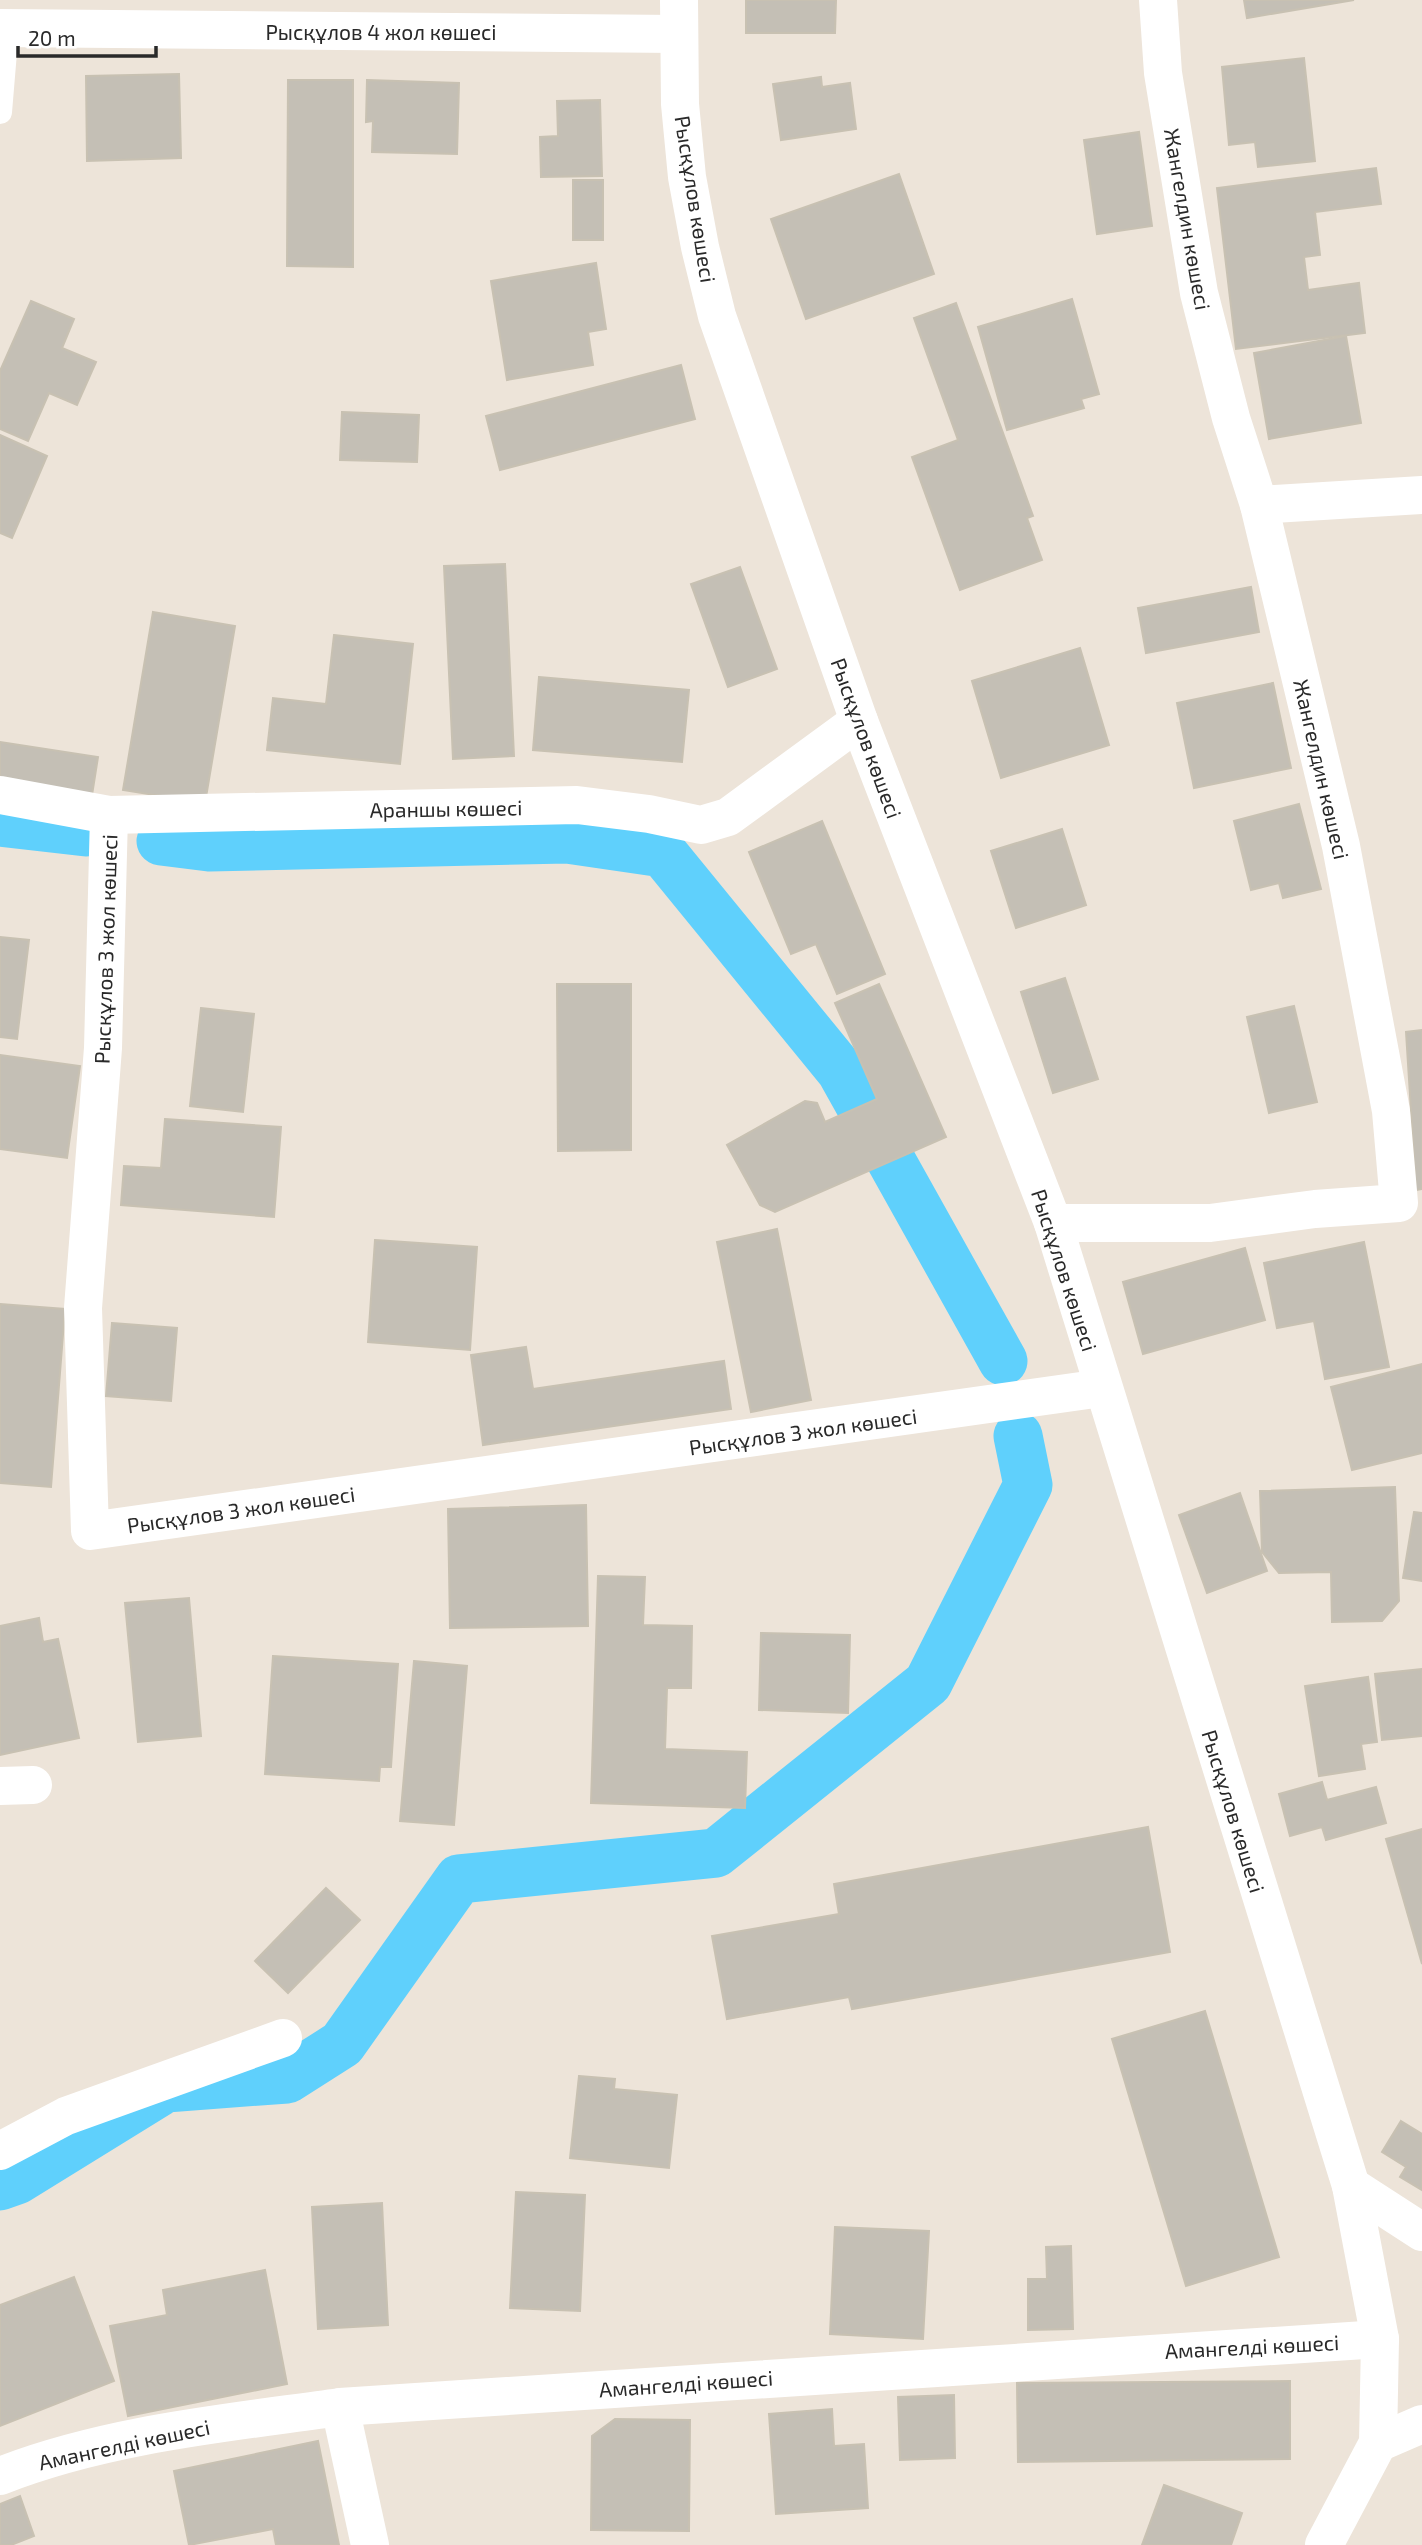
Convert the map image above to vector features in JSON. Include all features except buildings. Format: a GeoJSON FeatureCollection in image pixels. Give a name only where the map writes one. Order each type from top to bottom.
{"type":"FeatureCollection","features":[{"type":"Feature","properties":{"kind":"street","name":"Жангелдин көшесі"},"geometry":{"type":"LineString","coordinates":[[1053,1223],[1210,1223],[1315,1209],[1399,1203],[1391,1111],[1341,846],[1259,505],[1231,418],[1199,293],[1163,73],[1158,0]]}},
{"type":"Feature","properties":{"kind":"street","name":"Рысқұлов 4 жол көшесі"},"geometry":{"type":"LineString","coordinates":[[3,28],[679,17]]}},
{"type":"Feature","properties":{"kind":"street","name":"Рысқұлов көшесі"},"geometry":{"type":"LineString","coordinates":[[679,17],[680,104],[687,177],[699,247],[718,316],[859,721],[1053,1223],[1351,2186],[1380,2339],[1378,2442],[1324,2545]]}},
{"type":"Feature","properties":{"kind":"street"},"geometry":{"type":"LineString","coordinates":[[1259,505],[1422,495]]}},
{"type":"Feature","properties":{"kind":"street","name":"Араншы көшесі"},"geometry":{"type":"LineString","coordinates":[[0,795],[109,815],[577,805],[649,814],[701,825],[728,817],[859,721]]}},
{"type":"Feature","properties":{"kind":"street","name":"Рысқұлов 3 жол көшесі"},"geometry":{"type":"LineString","coordinates":[[109,815],[103,1048],[83,1308],[90,1531],[1102,1388]]}},
{"type":"Feature","properties":{"kind":"street"},"geometry":{"type":"LineString","coordinates":[[0,2151],[66,2116],[283,2038]]}},
{"type":"Feature","properties":{"kind":"street"},"geometry":{"type":"LineString","coordinates":[[1351,2186],[1422,2232]]}},
{"type":"Feature","properties":{"kind":"street","name":"Амангелді көшесі"},"geometry":{"type":"LineString","coordinates":[[0,2476],[32,2463],[175,2431],[340,2407],[1380,2339]]}},
{"type":"Feature","properties":{"kind":"street"},"geometry":{"type":"LineString","coordinates":[[340,2407],[370,2545]]}},
{"type":"Feature","properties":{"kind":"street"},"geometry":{"type":"LineString","coordinates":[[1378,2442],[1422,2424]]}},
{"type":"Feature","properties":{"kind":"lane"},"geometry":{"type":"LineString","coordinates":[[0,112],[3,28]]}},
{"type":"Feature","properties":{"kind":"waterway"},"geometry":{"type":"LineString","coordinates":[[0,822],[86,832]]}},
{"type":"Feature","properties":{"kind":"waterway"},"geometry":{"type":"LineString","coordinates":[[161,841],[209,847],[567,839],[663,853],[841,1071],[1003,1361]]}},
{"type":"Feature","properties":{"kind":"waterway"},"geometry":{"type":"LineString","coordinates":[[0,2186],[17,2180],[166,2088],[287,2079],[342,2044],[459,1879],[716,1853],[928,1683],[1028,1485],[1018,1436]]}}]}
